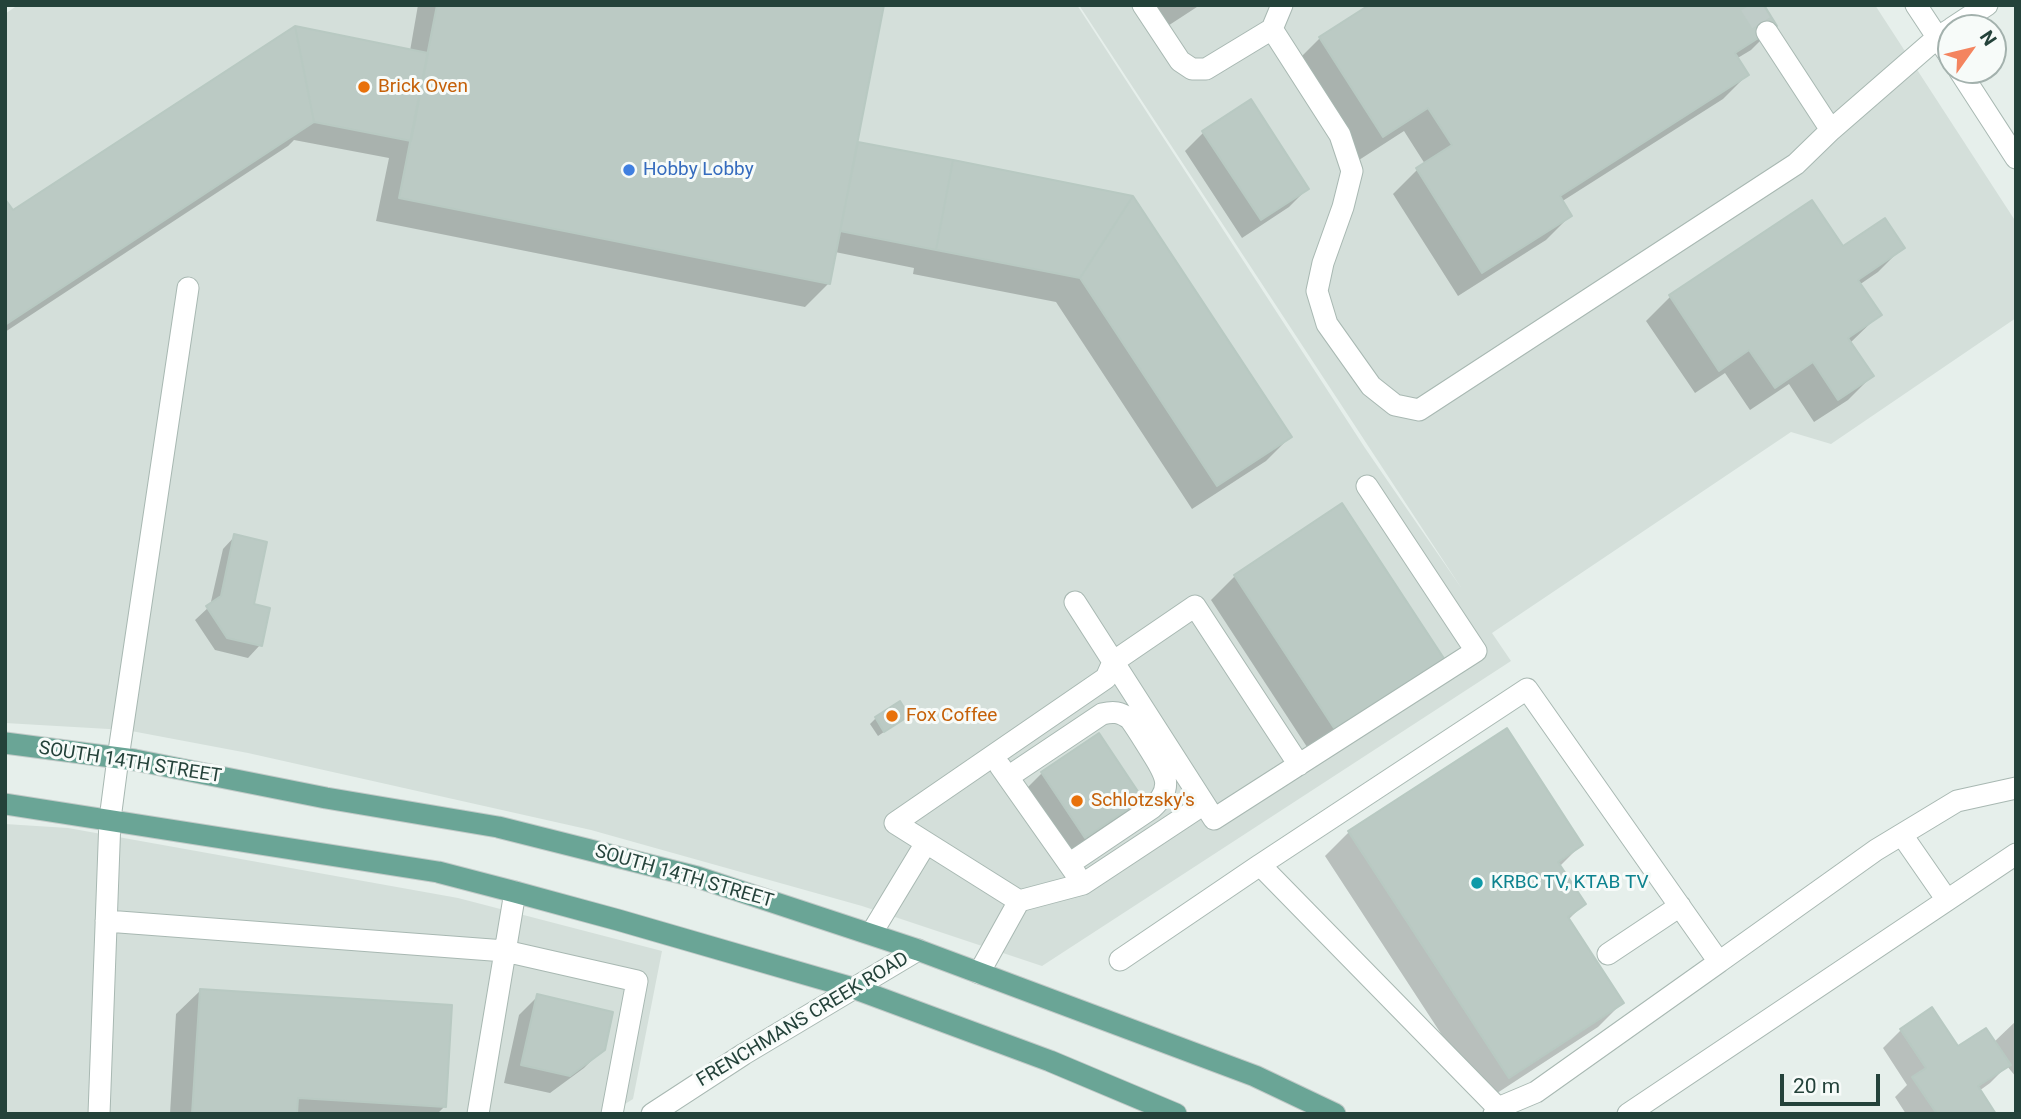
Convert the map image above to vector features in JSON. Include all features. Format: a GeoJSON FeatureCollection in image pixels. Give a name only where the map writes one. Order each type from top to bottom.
{"type":"FeatureCollection","features":[{"type":"Feature","properties":{"kind":"main road","name":"SOUTH 14TH STREET"},"geometry":{"type":"LineString","coordinates":[[5,743],[118,758],[326,798],[498,827],[697,877],[918,950],[1255,1076],[1335,1114]]}},
{"type":"Feature","properties":{"kind":"main road"},"geometry":{"type":"LineString","coordinates":[[5,804],[438,872],[514,892],[853,988],[1049,1061],[1176,1114]]}},
{"type":"Feature","properties":{"kind":"street"},"geometry":{"type":"LineString","coordinates":[[1143,5],[1180,61],[1192,69],[1206,69],[1272,29],[1282,5]]}},
{"type":"Feature","properties":{"kind":"street"},"geometry":{"type":"LineString","coordinates":[[1916,5],[1937,23]]}},
{"type":"Feature","properties":{"kind":"street"},"geometry":{"type":"LineString","coordinates":[[1272,29],[1340,135],[1352,171],[1343,206],[1322,263],[1317,291],[1327,324],[1371,386],[1395,405],[1419,410],[1796,164],[1937,40]]}},
{"type":"Feature","properties":{"kind":"street"},"geometry":{"type":"LineString","coordinates":[[1767,32],[1832,130]]}},
{"type":"Feature","properties":{"kind":"street"},"geometry":{"type":"LineString","coordinates":[[1968,84],[2016,158]]}},
{"type":"Feature","properties":{"kind":"street"},"geometry":{"type":"LineString","coordinates":[[99,1114],[110,820],[188,288]]}},
{"type":"Feature","properties":{"kind":"street"},"geometry":{"type":"LineString","coordinates":[[1075,602],[1214,819],[1476,651],[1367,486]]}},
{"type":"Feature","properties":{"kind":"street"},"geometry":{"type":"LineString","coordinates":[[1019,901],[895,823],[1106,678],[1113,662],[1195,606],[1299,765]]}},
{"type":"Feature","properties":{"kind":"street"},"geometry":{"type":"LineString","coordinates":[[1120,960],[1527,688],[1718,962]]}},
{"type":"Feature","properties":{"kind":"street"},"geometry":{"type":"LineString","coordinates":[[1007,777],[1102,713],[1113,711],[1130,719],[1165,773],[1166,788],[1162,799],[1069,864]]}},
{"type":"Feature","properties":{"kind":"street"},"geometry":{"type":"LineString","coordinates":[[992,756],[1083,884]]}},
{"type":"Feature","properties":{"kind":"street"},"geometry":{"type":"LineString","coordinates":[[1260,865],[1496,1111],[1536,1093],[1876,850],[1957,802],[2016,788]]}},
{"type":"Feature","properties":{"kind":"street"},"geometry":{"type":"LineString","coordinates":[[979,973],[1019,901],[1083,884],[1204,803]]}},
{"type":"Feature","properties":{"kind":"street"},"geometry":{"type":"LineString","coordinates":[[1902,835],[1947,900]]}},
{"type":"Feature","properties":{"kind":"street"},"geometry":{"type":"LineString","coordinates":[[871,934],[926,843]]}},
{"type":"Feature","properties":{"kind":"street"},"geometry":{"type":"LineString","coordinates":[[1628,1114],[2016,855]]}},
{"type":"Feature","properties":{"kind":"street"},"geometry":{"type":"LineString","coordinates":[[478,1114],[514,892]]}},
{"type":"Feature","properties":{"kind":"street"},"geometry":{"type":"LineString","coordinates":[[1608,954],[1679,906]]}},
{"type":"Feature","properties":{"kind":"street"},"geometry":{"type":"LineString","coordinates":[[106,921],[505,951],[637,981],[612,1114]]}},
{"type":"Feature","properties":{"kind":"street","name":"FRENCHMANS CREEK ROAD"},"geometry":{"type":"LineString","coordinates":[[652,1114],[744,1054],[918,950]]}},
{"type":"Feature","properties":{"kind":"shaded area"},"geometry":{"type":"Polygon","coordinates":[[[18,5],[1077,5],[1365,448],[1462,589],[1079,5],[1875,5],[2016,222],[2016,318],[1831,444],[1791,432],[1492,633],[1511,661],[1042,966],[862,906],[591,830],[248,753],[126,730],[5,723],[5,14],[18,5]]]}},
{"type":"Feature","properties":{"kind":"shaded area"},"geometry":{"type":"Polygon","coordinates":[[[5,824],[68,828],[458,898],[662,951],[633,1099],[609,1114],[5,1114],[5,824]]]}},
{"type":"Feature","properties":{"kind":"building","name":"Hobby Lobby"},"geometry":{"type":"Polygon","coordinates":[[[437,5],[884,5],[830,284],[399,198],[437,5]]]}},
{"type":"Feature","properties":{"kind":"building"},"geometry":{"type":"Polygon","coordinates":[[[1369,5],[1764,5],[1777,26],[1735,53],[1749,75],[1560,196],[1572,216],[1482,273],[1416,168],[1452,145],[1428,108],[1383,137],[1319,37],[1369,5]]]}},
{"type":"Feature","properties":{"kind":"building","name":"Brick Oven"},"geometry":{"type":"Polygon","coordinates":[[[295,26],[428,53],[411,141],[314,122],[295,26]]]}},
{"type":"Feature","properties":{"kind":"building"},"geometry":{"type":"Polygon","coordinates":[[[295,26],[314,122],[5,325],[5,199],[13,210],[295,26]]]}},
{"type":"Feature","properties":{"kind":"building"},"geometry":{"type":"Polygon","coordinates":[[[1251,99],[1309,189],[1261,220],[1202,131],[1251,99]]]}},
{"type":"Feature","properties":{"kind":"building"},"geometry":{"type":"Polygon","coordinates":[[[858,142],[953,160],[936,250],[840,231],[858,142]]]}},
{"type":"Feature","properties":{"kind":"building"},"geometry":{"type":"Polygon","coordinates":[[[953,160],[1133,196],[1080,278],[936,250],[953,160]]]}},
{"type":"Feature","properties":{"kind":"building"},"geometry":{"type":"Polygon","coordinates":[[[1133,196],[1292,437],[1217,486],[1080,278],[1133,196]]]}},
{"type":"Feature","properties":{"kind":"building"},"geometry":{"type":"Polygon","coordinates":[[[1812,200],[1843,246],[1885,218],[1905,248],[1858,280],[1882,315],[1848,338],[1874,376],[1838,400],[1813,362],[1775,388],[1749,350],[1719,371],[1669,295],[1812,200]]]}},
{"type":"Feature","properties":{"kind":"building"},"geometry":{"type":"Polygon","coordinates":[[[1342,503],[1445,660],[1336,731],[1234,575],[1342,503]]]}},
{"type":"Feature","properties":{"kind":"building"},"geometry":{"type":"Polygon","coordinates":[[[234,534],[267,542],[254,604],[270,608],[262,646],[227,638],[206,606],[221,596],[234,534]]]}},
{"type":"Feature","properties":{"kind":"building","name":"Fox Coffee"},"geometry":{"type":"Polygon","coordinates":[[[900,701],[909,716],[884,732],[875,717],[900,701]]]}},
{"type":"Feature","properties":{"kind":"building","name":"KRBC TV, KTAB TV"},"geometry":{"type":"Polygon","coordinates":[[[1507,728],[1583,845],[1558,862],[1586,904],[1568,917],[1624,1003],[1509,1078],[1348,831],[1507,728]]]}},
{"type":"Feature","properties":{"kind":"building"},"geometry":{"type":"Polygon","coordinates":[[[1099,733],[1143,799],[1085,838],[1041,772],[1099,733]]]}},
{"type":"Feature","properties":{"kind":"building"},"geometry":{"type":"Polygon","coordinates":[[[200,989],[452,1005],[446,1107],[298,1098],[297,1114],[192,1114],[200,989]]]}},
{"type":"Feature","properties":{"kind":"building"},"geometry":{"type":"Polygon","coordinates":[[[537,994],[613,1012],[605,1050],[570,1076],[521,1065],[537,994]]]}},
{"type":"Feature","properties":{"kind":"building"},"geometry":{"type":"Polygon","coordinates":[[[1932,1007],[1958,1046],[1986,1028],[2011,1065],[1978,1086],[1996,1114],[1937,1114],[1912,1077],[1926,1068],[1900,1029],[1932,1007]]]}},
{"type":"Feature","properties":{"kind":"tunnel"},"geometry":{"type":"LineString","coordinates":[[1750,5],[1767,32]]}},
{"type":"Feature","properties":{"kind":"place","name":"Brick Oven"},"geometry":{"type":"Point","coordinates":[364,87]}},
{"type":"Feature","properties":{"kind":"place","name":"Hobby Lobby"},"geometry":{"type":"Point","coordinates":[629,170]}},
{"type":"Feature","properties":{"kind":"place","name":"Fox Coffee"},"geometry":{"type":"Point","coordinates":[892,716]}},
{"type":"Feature","properties":{"kind":"place","name":"Schlotzsky's"},"geometry":{"type":"Point","coordinates":[1077,801]}},
{"type":"Feature","properties":{"kind":"place","name":"KRBC TV, KTAB TV"},"geometry":{"type":"Point","coordinates":[1477,883]}}]}
